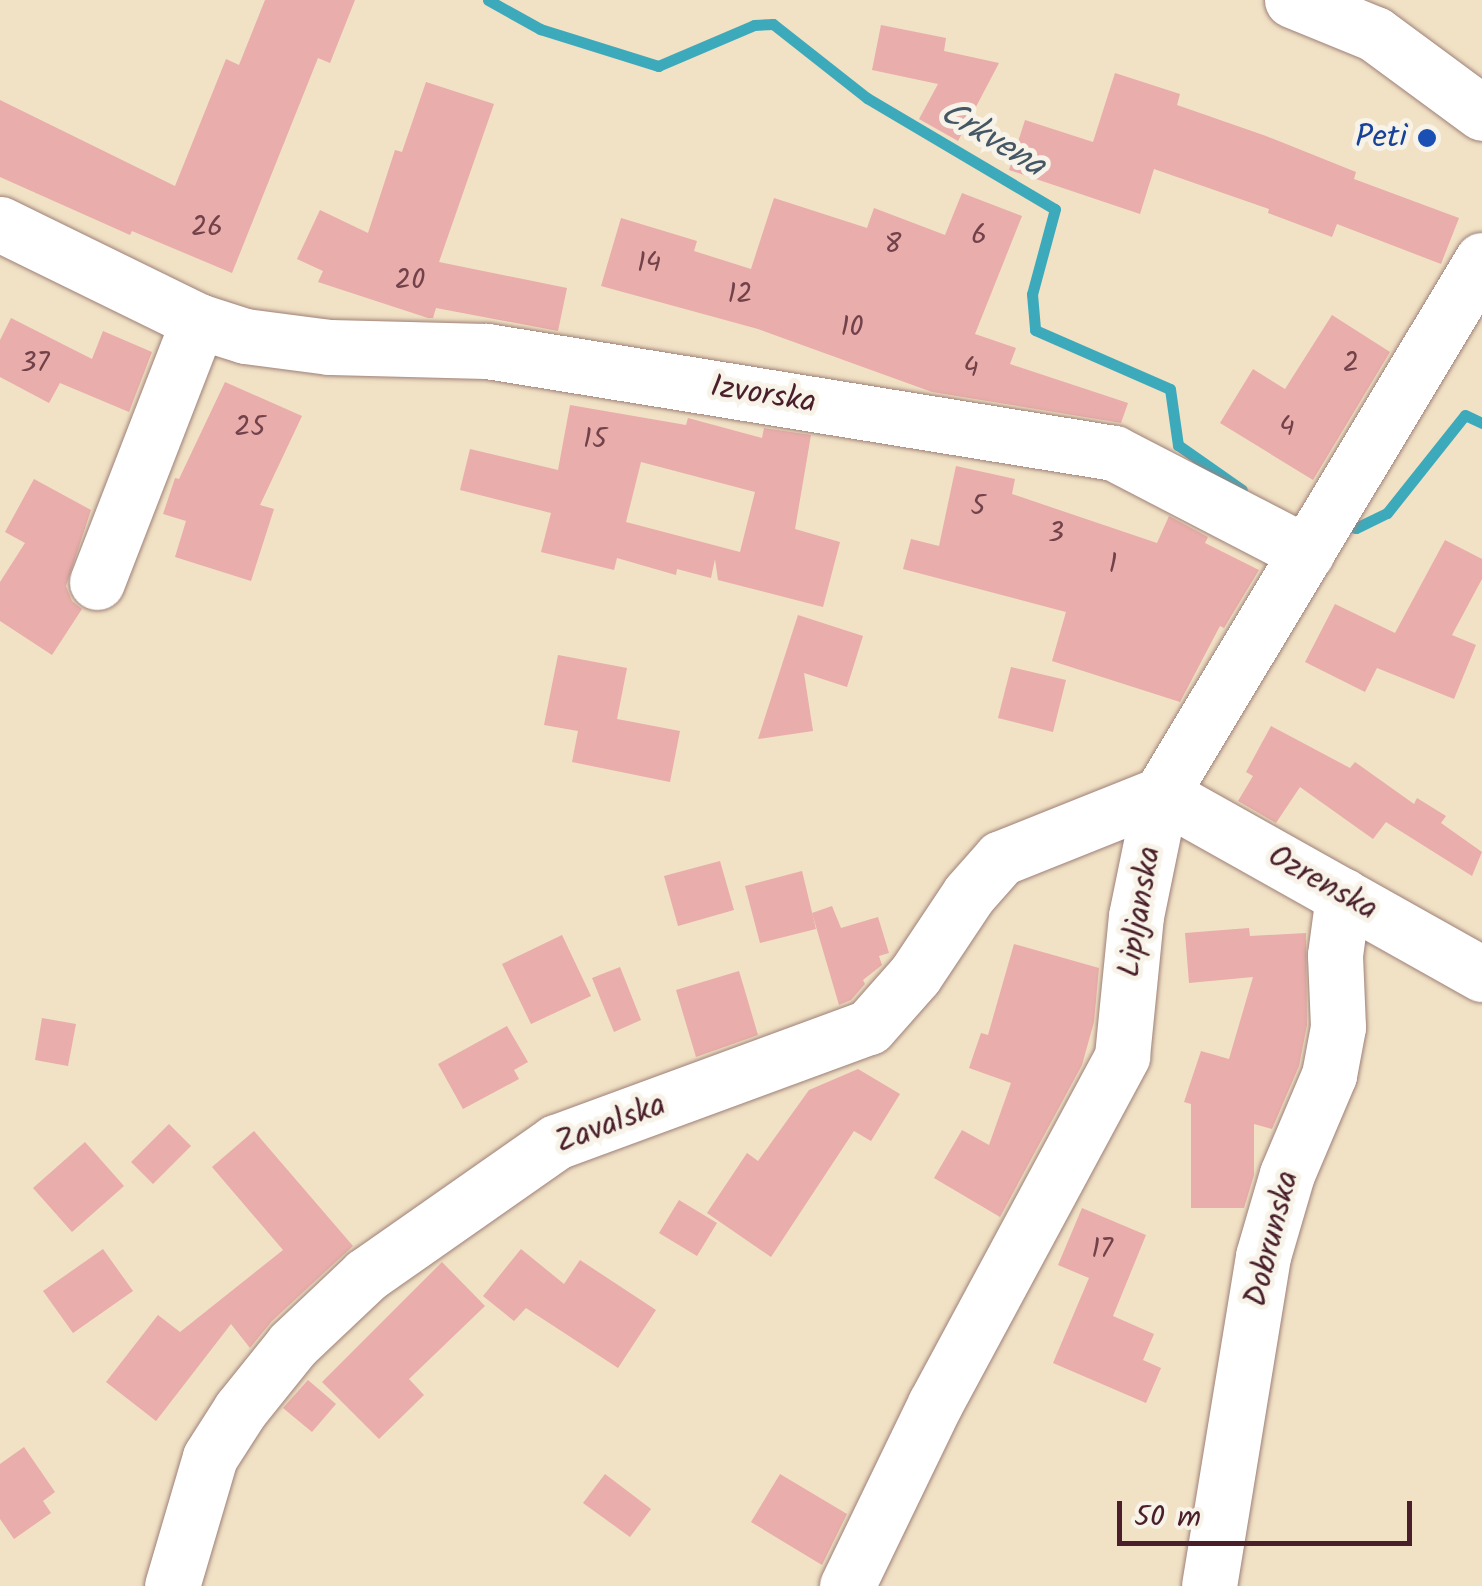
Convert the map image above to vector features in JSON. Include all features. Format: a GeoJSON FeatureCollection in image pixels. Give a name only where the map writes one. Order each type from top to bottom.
{"type":"FeatureCollection","features":[{"type":"Feature","properties":{"kind":"street"},"geometry":{"type":"LineString","coordinates":[[1292,0],[1375,34],[1482,113]]}},
{"type":"Feature","properties":{"kind":"street","name":"Izvorska"},"geometry":{"type":"LineString","coordinates":[[0,224],[198,321],[245,336],[329,347],[487,351],[1114,453],[1311,547]]}},
{"type":"Feature","properties":{"kind":"street","name":"Lipljanska"},"geometry":{"type":"LineString","coordinates":[[848,1586],[935,1404],[1094,1116],[1122,1056],[1136,916],[1162,794],[1482,260]]}},
{"type":"Feature","properties":{"kind":"street"},"geometry":{"type":"LineString","coordinates":[[97,582],[198,321]]}},
{"type":"Feature","properties":{"kind":"street","name":"Ozrenska"},"geometry":{"type":"LineString","coordinates":[[1162,794],[1482,974]]}},
{"type":"Feature","properties":{"kind":"street","name":"Zavalska"},"geometry":{"type":"LineString","coordinates":[[172,1586],[210,1458],[240,1410],[292,1344],[366,1275],[556,1142],[869,1027],[914,975],[968,894],[1001,858],[1162,794]]}},
{"type":"Feature","properties":{"kind":"street","name":"Dobrunska"},"geometry":{"type":"LineString","coordinates":[[1210,1586],[1263,1256],[1287,1174],[1329,1076],[1338,1027],[1335,955],[1343,896]]}},
{"type":"Feature","properties":{"kind":"building"},"geometry":{"type":"Polygon","coordinates":[[[265,0],[355,0],[330,63],[318,58],[232,273],[132,231],[130,235],[0,177],[0,100],[175,186],[226,59],[239,65],[265,0]]]}},
{"type":"Feature","properties":{"kind":"building"},"geometry":{"type":"Polygon","coordinates":[[[881,25],[946,38],[944,51],[999,63],[958,141],[919,119],[938,84],[872,70],[881,25]]]}},
{"type":"Feature","properties":{"kind":"building"},"geometry":{"type":"Polygon","coordinates":[[[1115,73],[1180,94],[1177,105],[1356,172],[1354,179],[1459,218],[1441,264],[1337,224],[1332,237],[1268,213],[1269,209],[1154,169],[1140,214],[1009,170],[1025,120],[1093,142],[1115,73]]]}},
{"type":"Feature","properties":{"kind":"building"},"geometry":{"type":"Polygon","coordinates":[[[426,82],[494,104],[439,262],[567,288],[558,331],[436,308],[433,318],[428,318],[318,282],[323,271],[297,259],[320,210],[368,233],[395,150],[402,152],[426,82]]]}},
{"type":"Feature","properties":{"kind":"building"},"geometry":{"type":"Polygon","coordinates":[[[962,193],[1022,216],[975,334],[1016,348],[1010,364],[1128,403],[1121,423],[932,392],[758,329],[601,286],[621,218],[697,241],[694,251],[751,269],[774,198],[867,228],[874,208],[945,235],[962,193]]]}},
{"type":"Feature","properties":{"kind":"building"},"geometry":{"type":"Polygon","coordinates":[[[1332,315],[1390,352],[1313,480],[1220,423],[1253,369],[1285,389],[1332,315]]]}},
{"type":"Feature","properties":{"kind":"building"},"geometry":{"type":"Polygon","coordinates":[[[11,318],[92,359],[103,331],[152,352],[129,412],[60,383],[49,403],[0,377],[0,340],[11,318]]]}},
{"type":"Feature","properties":{"kind":"building"},"geometry":{"type":"Polygon","coordinates":[[[225,382],[302,416],[260,505],[274,509],[251,581],[175,557],[186,521],[163,514],[175,478],[179,479],[225,382]]]}},
{"type":"Feature","properties":{"kind":"building"},"geometry":{"type":"Polygon","coordinates":[[[570,405],[686,425],[688,418],[762,438],[764,428],[811,435],[795,529],[840,542],[823,607],[718,580],[715,559],[711,578],[677,569],[676,575],[617,558],[614,570],[541,552],[551,513],[460,490],[470,449],[558,470],[570,405]],[[641,462],[626,522],[740,552],[755,492],[641,462]]]}},
{"type":"Feature","properties":{"kind":"building"},"geometry":{"type":"Polygon","coordinates":[[[956,466],[1015,479],[1012,494],[1157,543],[1169,516],[1208,537],[1205,543],[1259,570],[1224,628],[1220,626],[1180,702],[1052,661],[1066,612],[903,569],[911,539],[939,546],[956,466]]]}},
{"type":"Feature","properties":{"kind":"building"},"geometry":{"type":"Polygon","coordinates":[[[34,479],[91,510],[66,586],[72,601],[82,609],[52,655],[0,621],[0,582],[25,543],[5,532],[34,479]]]}},
{"type":"Feature","properties":{"kind":"building"},"geometry":{"type":"Polygon","coordinates":[[[1445,540],[1482,559],[1482,579],[1452,635],[1476,645],[1454,699],[1377,668],[1365,692],[1305,662],[1335,604],[1395,633],[1445,540]]]}},
{"type":"Feature","properties":{"kind":"building"},"geometry":{"type":"Polygon","coordinates":[[[798,615],[863,636],[847,687],[804,673],[813,731],[758,739],[798,615]]]}},
{"type":"Feature","properties":{"kind":"building"},"geometry":{"type":"Polygon","coordinates":[[[558,655],[627,668],[617,719],[680,731],[670,782],[572,762],[578,731],[544,725],[558,655]]]}},
{"type":"Feature","properties":{"kind":"building"},"geometry":{"type":"Polygon","coordinates":[[[1011,667],[1066,680],[1053,732],[998,718],[1011,667]]]}},
{"type":"Feature","properties":{"kind":"building"},"geometry":{"type":"Polygon","coordinates":[[[1271,726],[1350,768],[1355,762],[1414,804],[1417,798],[1446,816],[1441,823],[1482,852],[1472,876],[1386,822],[1373,839],[1300,787],[1276,823],[1238,801],[1253,776],[1246,772],[1271,726]]]}},
{"type":"Feature","properties":{"kind":"building"},"geometry":{"type":"Polygon","coordinates":[[[720,861],[734,910],[678,926],[664,876],[720,861]]]}},
{"type":"Feature","properties":{"kind":"building"},"geometry":{"type":"Polygon","coordinates":[[[802,871],[816,929],[760,943],[745,886],[802,871]]]}},
{"type":"Feature","properties":{"kind":"building"},"geometry":{"type":"Polygon","coordinates":[[[832,906],[841,928],[878,917],[889,953],[879,956],[882,965],[863,980],[865,984],[851,1000],[839,1005],[812,913],[832,906]]]}},
{"type":"Feature","properties":{"kind":"building"},"geometry":{"type":"Polygon","coordinates":[[[1249,928],[1250,936],[1306,933],[1307,1025],[1299,1066],[1272,1129],[1254,1124],[1254,1175],[1244,1208],[1191,1208],[1191,1104],[1184,1102],[1201,1051],[1229,1059],[1253,977],[1189,983],[1185,933],[1249,928]]]}},
{"type":"Feature","properties":{"kind":"building"},"geometry":{"type":"Polygon","coordinates":[[[562,935],[591,996],[531,1024],[502,964],[562,935]]]}},
{"type":"Feature","properties":{"kind":"building"},"geometry":{"type":"Polygon","coordinates":[[[1014,944],[1099,968],[1094,1022],[1082,1065],[1000,1217],[934,1178],[962,1130],[989,1145],[1011,1083],[969,1068],[981,1033],[988,1035],[1014,944]]]}},
{"type":"Feature","properties":{"kind":"building"},"geometry":{"type":"Polygon","coordinates":[[[620,967],[641,1020],[614,1032],[592,978],[620,967]]]}},
{"type":"Feature","properties":{"kind":"building"},"geometry":{"type":"Polygon","coordinates":[[[739,971],[758,1035],[696,1057],[676,990],[739,971]]]}},
{"type":"Feature","properties":{"kind":"building"},"geometry":{"type":"Polygon","coordinates":[[[42,1018],[76,1024],[68,1066],[35,1060],[42,1018]]]}},
{"type":"Feature","properties":{"kind":"building"},"geometry":{"type":"Polygon","coordinates":[[[507,1026],[528,1062],[514,1070],[519,1079],[463,1109],[438,1064],[507,1026]]]}},
{"type":"Feature","properties":{"kind":"building"},"geometry":{"type":"Polygon","coordinates":[[[858,1069],[900,1094],[871,1141],[854,1131],[771,1257],[707,1213],[747,1153],[758,1161],[809,1090],[858,1069]]]}},
{"type":"Feature","properties":{"kind":"building"},"geometry":{"type":"Polygon","coordinates":[[[169,1124],[191,1146],[153,1184],[131,1162],[169,1124]]]}},
{"type":"Feature","properties":{"kind":"building"},"geometry":{"type":"Polygon","coordinates":[[[254,1131],[353,1246],[272,1321],[250,1348],[231,1324],[156,1421],[106,1382],[158,1315],[180,1332],[283,1250],[212,1167],[254,1131]]]}},
{"type":"Feature","properties":{"kind":"building"},"geometry":{"type":"Polygon","coordinates":[[[85,1142],[124,1186],[72,1232],[33,1188],[85,1142]]]}},
{"type":"Feature","properties":{"kind":"building"},"geometry":{"type":"Polygon","coordinates":[[[679,1200],[717,1223],[697,1256],[659,1233],[679,1200]]]}},
{"type":"Feature","properties":{"kind":"building"},"geometry":{"type":"Polygon","coordinates":[[[1082,1208],[1146,1235],[1113,1316],[1154,1334],[1143,1360],[1161,1368],[1146,1403],[1053,1363],[1089,1278],[1058,1265],[1082,1208]]]}},
{"type":"Feature","properties":{"kind":"building"},"geometry":{"type":"Polygon","coordinates":[[[103,1249],[133,1291],[73,1333],[43,1291],[103,1249]]]}},
{"type":"Feature","properties":{"kind":"building"},"geometry":{"type":"Polygon","coordinates":[[[521,1249],[564,1284],[580,1260],[656,1310],[618,1368],[526,1308],[514,1321],[483,1296],[521,1249]]]}},
{"type":"Feature","properties":{"kind":"building"},"geometry":{"type":"Polygon","coordinates":[[[442,1262],[485,1306],[409,1379],[424,1395],[379,1439],[322,1382],[442,1262]]]}},
{"type":"Feature","properties":{"kind":"building"},"geometry":{"type":"Polygon","coordinates":[[[308,1380],[336,1404],[312,1432],[283,1408],[308,1380]]]}},
{"type":"Feature","properties":{"kind":"building"},"geometry":{"type":"Polygon","coordinates":[[[24,1447],[55,1492],[43,1501],[51,1513],[14,1539],[0,1519],[0,1464],[24,1447]]]}},
{"type":"Feature","properties":{"kind":"building"},"geometry":{"type":"Polygon","coordinates":[[[605,1474],[651,1509],[630,1537],[583,1503],[605,1474]]]}},
{"type":"Feature","properties":{"kind":"building"},"geometry":{"type":"Polygon","coordinates":[[[780,1474],[847,1514],[822,1565],[751,1522],[780,1474]]]}},
{"type":"Feature","properties":{"kind":"waterway","name":"Crkvena"},"geometry":{"type":"LineString","coordinates":[[488,0],[540,29],[658,66],[754,25],[773,24],[867,98],[1055,209],[1032,294],[1035,330],[1170,389],[1178,445],[1242,490]]}},
{"type":"Feature","properties":{"kind":"waterway","name":"Crkvena"},"geometry":{"type":"LineString","coordinates":[[1343,525],[1356,528],[1387,513],[1465,415],[1482,423]]}},
{"type":"Feature","properties":{"kind":"place","name":"Peti"},"geometry":{"type":"Point","coordinates":[1427,138]}}]}
